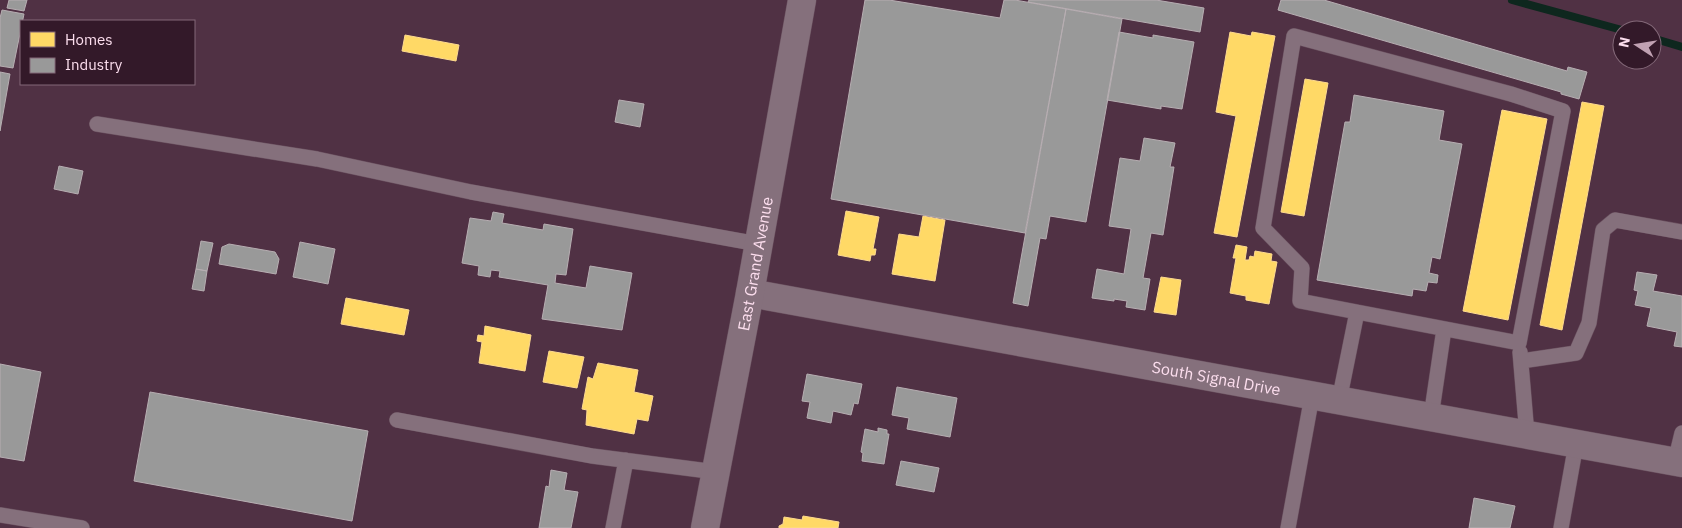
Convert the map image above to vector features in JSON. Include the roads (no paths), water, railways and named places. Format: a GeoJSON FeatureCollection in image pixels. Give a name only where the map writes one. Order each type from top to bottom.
{"type":"FeatureCollection","features":[{"type":"Feature","properties":{"kind":"street","name":"East Grand Avenue"},"geometry":{"type":"LineString","coordinates":[[706,528],[802,0]]}},
{"type":"Feature","properties":{"kind":"street","name":"South Signal Drive"},"geometry":{"type":"LineString","coordinates":[[750,293],[1679,462]]}},
{"type":"Feature","properties":{"kind":"lane"},"geometry":{"type":"LineString","coordinates":[[1520,343],[1300,302],[1302,268],[1263,228],[1294,36],[1510,94],[1563,111],[1520,343],[1527,435]]}},
{"type":"Feature","properties":{"kind":"lane"},"geometry":{"type":"LineString","coordinates":[[97,124],[317,159],[471,192],[758,244]]}},
{"type":"Feature","properties":{"kind":"lane"},"geometry":{"type":"LineString","coordinates":[[1521,362],[1576,353],[1589,323],[1603,230],[1615,220],[1682,232]]}},
{"type":"Feature","properties":{"kind":"lane"},"geometry":{"type":"LineString","coordinates":[[1339,401],[1357,312]]}},
{"type":"Feature","properties":{"kind":"lane"},"geometry":{"type":"LineString","coordinates":[[1431,417],[1444,328]]}},
{"type":"Feature","properties":{"kind":"lane"},"geometry":{"type":"LineString","coordinates":[[1288,528],[1312,396]]}},
{"type":"Feature","properties":{"kind":"lane"},"geometry":{"type":"LineString","coordinates":[[396,420],[592,456],[716,472]]}},
{"type":"Feature","properties":{"kind":"lane"},"geometry":{"type":"LineString","coordinates":[[1679,462],[1682,433]]}},
{"type":"Feature","properties":{"kind":"lane"},"geometry":{"type":"LineString","coordinates":[[1561,528],[1576,444]]}},
{"type":"Feature","properties":{"kind":"lane"},"geometry":{"type":"LineString","coordinates":[[612,528],[626,460]]}},
{"type":"Feature","properties":{"kind":"lane"},"geometry":{"type":"LineString","coordinates":[[0,515],[82,528]]}},
{"type":"Feature","properties":{"kind":"waterway"},"geometry":{"type":"LineString","coordinates":[[1512,0],[1612,27]]}},
{"type":"Feature","properties":{"kind":"waterway"},"geometry":{"type":"LineString","coordinates":[[1662,41],[1682,47]]}}]}
